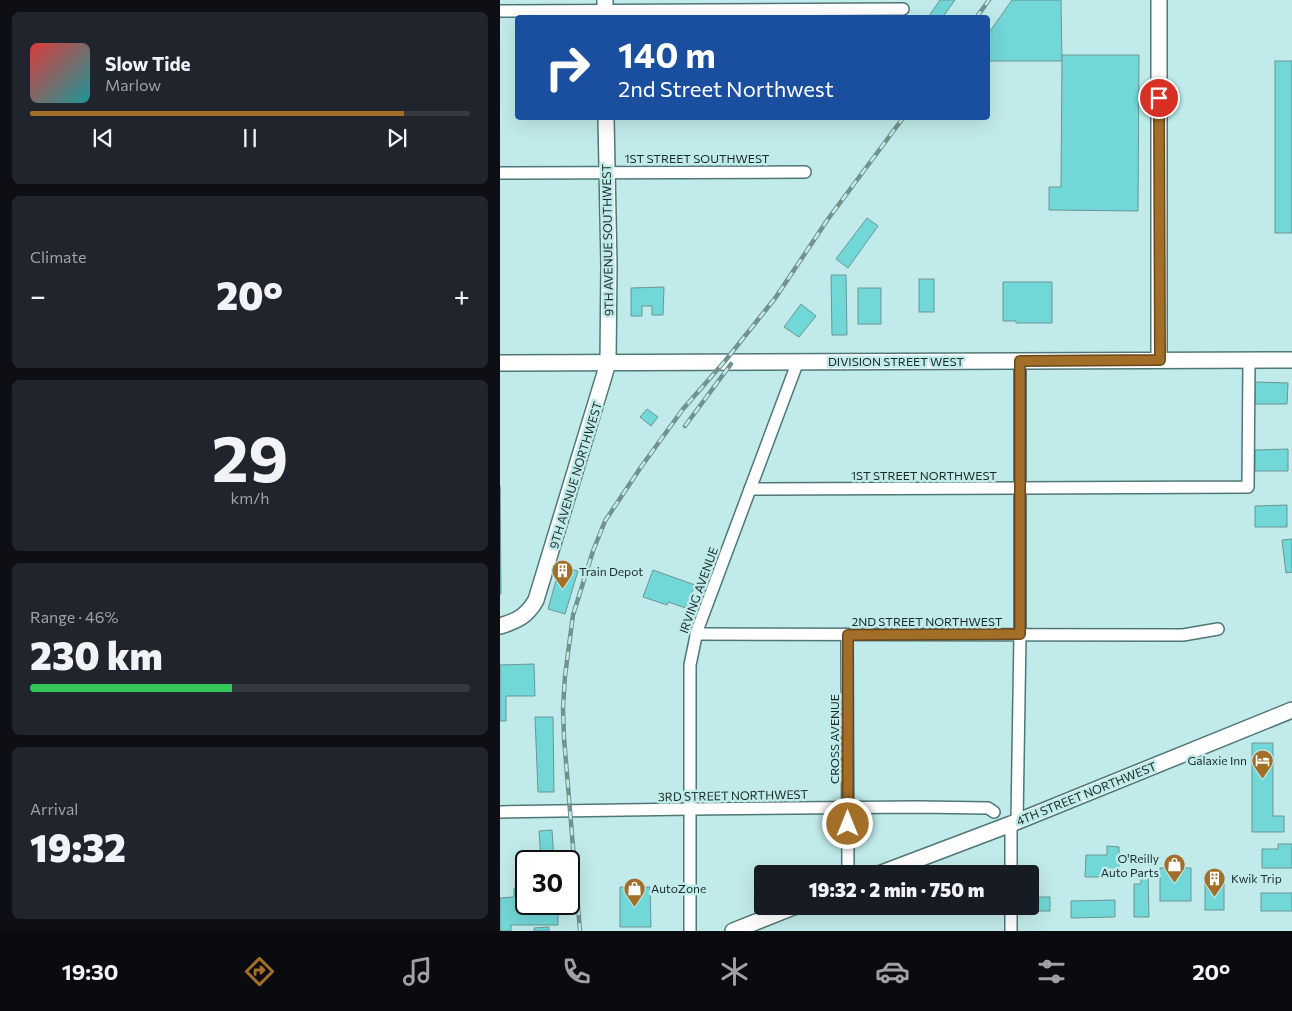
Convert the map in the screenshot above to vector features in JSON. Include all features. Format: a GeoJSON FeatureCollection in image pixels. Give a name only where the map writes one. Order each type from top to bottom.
{"type":"FeatureCollection","features":[{"type":"Feature","properties":{"kind":"street"},"geometry":{"type":"LineString","coordinates":[[1159,0],[1160,360]]}},
{"type":"Feature","properties":{"kind":"street"},"geometry":{"type":"LineString","coordinates":[[500,11],[903,9]]}},
{"type":"Feature","properties":{"kind":"street","name":"9TH AVENUE SOUTHWEST"},"geometry":{"type":"LineString","coordinates":[[606,120],[609,265],[608,362]]}},
{"type":"Feature","properties":{"kind":"street","name":"1ST STREET SOUTHWEST"},"geometry":{"type":"LineString","coordinates":[[500,173],[805,172]]}},
{"type":"Feature","properties":{"kind":"street","name":"1ST STREET NORTHWEST"},"geometry":{"type":"LineString","coordinates":[[750,489],[1248,487],[1249,360]]}},
{"type":"Feature","properties":{"kind":"street","name":"DIVISION STREET WEST"},"geometry":{"type":"LineString","coordinates":[[500,363],[1292,360]]}},
{"type":"Feature","properties":{"kind":"street","name":"IRVING AVENUE"},"geometry":{"type":"LineString","coordinates":[[690,931],[690,665],[692,649],[798,361]]}},
{"type":"Feature","properties":{"kind":"street"},"geometry":{"type":"LineString","coordinates":[[1012,865],[1020,634],[1020,361]]}},
{"type":"Feature","properties":{"kind":"street","name":"9TH AVENUE NORTHWEST"},"geometry":{"type":"LineString","coordinates":[[500,626],[523,617],[536,600],[602,388],[608,362]]}},
{"type":"Feature","properties":{"kind":"street","name":"2ND STREET NORTHWEST"},"geometry":{"type":"LineString","coordinates":[[696,634],[1183,634],[1218,628]]}},
{"type":"Feature","properties":{"kind":"street","name":"CROSS AVENUE"},"geometry":{"type":"LineString","coordinates":[[848,635],[848,865]]}},
{"type":"Feature","properties":{"kind":"street","name":"4TH STREET NORTHWEST"},"geometry":{"type":"LineString","coordinates":[[902,865],[1292,710]]}},
{"type":"Feature","properties":{"kind":"street","name":"3RD STREET NORTHWEST"},"geometry":{"type":"LineString","coordinates":[[500,812],[848,808],[988,808],[994,812]]}},
{"type":"Feature","properties":{"kind":"street"},"geometry":{"type":"LineString","coordinates":[[733,931],[773,915]]}},
{"type":"Feature","properties":{"kind":"street"},"geometry":{"type":"LineString","coordinates":[[1011,915],[1011,931]]}},
{"type":"Feature","properties":{"kind":"building"},"geometry":{"type":"Polygon","coordinates":[[[940,0],[955,0],[944,15],[930,15],[940,0]]]}},
{"type":"Feature","properties":{"kind":"building"},"geometry":{"type":"Polygon","coordinates":[[[1012,0],[1061,0],[1062,61],[990,61],[990,31],[1012,0]]]}},
{"type":"Feature","properties":{"kind":"building"},"geometry":{"type":"Polygon","coordinates":[[[1062,55],[1139,55],[1138,211],[1049,210],[1049,187],[1061,187],[1062,55]]]}},
{"type":"Feature","properties":{"kind":"building"},"geometry":{"type":"Polygon","coordinates":[[[1275,61],[1292,61],[1292,233],[1275,233],[1275,61]]]}},
{"type":"Feature","properties":{"kind":"building"},"geometry":{"type":"Polygon","coordinates":[[[867,218],[878,226],[848,268],[836,259],[867,218]]]}},
{"type":"Feature","properties":{"kind":"building"},"geometry":{"type":"Polygon","coordinates":[[[831,275],[846,275],[847,335],[832,335],[831,275]]]}},
{"type":"Feature","properties":{"kind":"building"},"geometry":{"type":"Polygon","coordinates":[[[919,279],[934,279],[934,312],[919,312],[919,279]]]}},
{"type":"Feature","properties":{"kind":"building"},"geometry":{"type":"Polygon","coordinates":[[[1003,282],[1052,282],[1052,323],[1003,321],[1003,282]]]}},
{"type":"Feature","properties":{"kind":"building"},"geometry":{"type":"Polygon","coordinates":[[[664,287],[663,315],[652,315],[652,306],[642,306],[642,316],[631,316],[631,288],[664,287]]]}},
{"type":"Feature","properties":{"kind":"building"},"geometry":{"type":"Polygon","coordinates":[[[858,288],[881,288],[881,324],[858,324],[858,288]]]}},
{"type":"Feature","properties":{"kind":"building"},"geometry":{"type":"Polygon","coordinates":[[[801,304],[816,316],[799,337],[784,327],[801,304]]]}},
{"type":"Feature","properties":{"kind":"building"},"geometry":{"type":"Polygon","coordinates":[[[1255,382],[1288,383],[1287,404],[1255,404],[1255,382]]]}},
{"type":"Feature","properties":{"kind":"building"},"geometry":{"type":"Polygon","coordinates":[[[647,409],[658,417],[651,426],[640,417],[647,409]]]}},
{"type":"Feature","properties":{"kind":"building"},"geometry":{"type":"Polygon","coordinates":[[[1288,449],[1288,471],[1255,471],[1255,450],[1288,449]]]}},
{"type":"Feature","properties":{"kind":"building"},"geometry":{"type":"Polygon","coordinates":[[[500,486],[501,594],[500,594],[500,486]]]}},
{"type":"Feature","properties":{"kind":"building"},"geometry":{"type":"Polygon","coordinates":[[[1287,505],[1287,527],[1255,527],[1255,506],[1287,505]]]}},
{"type":"Feature","properties":{"kind":"building"},"geometry":{"type":"Polygon","coordinates":[[[1292,539],[1292,572],[1286,573],[1282,540],[1292,539]]]}},
{"type":"Feature","properties":{"kind":"building","name":"Train Depot"},"geometry":{"type":"Polygon","coordinates":[[[560,566],[578,571],[565,614],[548,609],[560,566]]]}},
{"type":"Feature","properties":{"kind":"building"},"geometry":{"type":"Polygon","coordinates":[[[653,570],[695,585],[686,608],[668,602],[667,605],[643,597],[653,570]]]}},
{"type":"Feature","properties":{"kind":"building"},"geometry":{"type":"Polygon","coordinates":[[[534,664],[535,696],[506,696],[506,721],[500,721],[500,665],[534,664]]]}},
{"type":"Feature","properties":{"kind":"building"},"geometry":{"type":"Polygon","coordinates":[[[535,717],[553,717],[554,792],[538,792],[535,717]]]}},
{"type":"Feature","properties":{"kind":"building","name":"Galaxie Inn"},"geometry":{"type":"Polygon","coordinates":[[[1252,743],[1273,743],[1273,816],[1284,816],[1284,832],[1252,832],[1252,743]]]}},
{"type":"Feature","properties":{"kind":"building"},"geometry":{"type":"Polygon","coordinates":[[[552,830],[553,850],[540,850],[539,831],[552,830]]]}},
{"type":"Feature","properties":{"kind":"building","name":"Kwik Trip"},"geometry":{"type":"Polygon","coordinates":[[[1278,844],[1292,844],[1292,868],[1262,868],[1262,849],[1278,849],[1278,844]]]}},
{"type":"Feature","properties":{"kind":"building"},"geometry":{"type":"Polygon","coordinates":[[[1107,846],[1119,847],[1119,874],[1100,873],[1100,877],[1085,877],[1086,855],[1107,855],[1107,846]]]}},
{"type":"Feature","properties":{"kind":"building","name":"O'Reilly Auto Parts"},"geometry":{"type":"Polygon","coordinates":[[[1160,868],[1191,868],[1191,901],[1160,901],[1160,868]]]}},
{"type":"Feature","properties":{"kind":"building"},"geometry":{"type":"Polygon","coordinates":[[[1141,874],[1148,874],[1149,917],[1134,917],[1134,884],[1141,884],[1141,874]]]}},
{"type":"Feature","properties":{"kind":"building","name":"Kwik Trip"},"geometry":{"type":"Polygon","coordinates":[[[1205,884],[1224,884],[1224,910],[1205,910],[1205,884]]]}},
{"type":"Feature","properties":{"kind":"building","name":"AutoZone"},"geometry":{"type":"Polygon","coordinates":[[[620,887],[650,887],[651,927],[620,927],[620,887]]]}},
{"type":"Feature","properties":{"kind":"building"},"geometry":{"type":"Polygon","coordinates":[[[515,888],[515,915],[558,915],[558,925],[511,925],[511,931],[500,931],[500,898],[514,897],[515,888]]]}},
{"type":"Feature","properties":{"kind":"building"},"geometry":{"type":"Polygon","coordinates":[[[1261,893],[1292,893],[1292,911],[1261,911],[1261,893]]]}},
{"type":"Feature","properties":{"kind":"building"},"geometry":{"type":"Polygon","coordinates":[[[1039,897],[1050,897],[1050,911],[1039,911],[1039,897]]]}},
{"type":"Feature","properties":{"kind":"building"},"geometry":{"type":"Polygon","coordinates":[[[1115,900],[1115,917],[1071,918],[1071,901],[1115,900]]]}},
{"type":"Feature","properties":{"kind":"building"},"geometry":{"type":"Polygon","coordinates":[[[549,927],[549,931],[534,931],[534,928],[549,927]]]}},
{"type":"Feature","properties":{"kind":"railway"},"geometry":{"type":"LineString","coordinates":[[978,15],[989,0]]}},
{"type":"Feature","properties":{"kind":"railway"},"geometry":{"type":"LineString","coordinates":[[580,931],[563,708],[573,615],[593,551],[605,521],[641,467],[683,409],[725,361],[776,297],[828,219],[902,120]]}},
{"type":"Feature","properties":{"kind":"railway"},"geometry":{"type":"LineString","coordinates":[[685,426],[731,364]]}},
{"type":"Feature","properties":{"kind":"place","name":"Train Depot"},"geometry":{"type":"Point","coordinates":[563,590]}},
{"type":"Feature","properties":{"kind":"place","name":"Galaxie Inn"},"geometry":{"type":"Point","coordinates":[1263,779]}},
{"type":"Feature","properties":{"kind":"place","name":"O'Reilly Auto Parts"},"geometry":{"type":"Point","coordinates":[1175,884]}},
{"type":"Feature","properties":{"kind":"place","name":"Kwik Trip"},"geometry":{"type":"Point","coordinates":[1215,897]}},
{"type":"Feature","properties":{"kind":"place","name":"AutoZone"},"geometry":{"type":"Point","coordinates":[635,907]}},
{"type":"Feature","properties":{"kind":"route"},"geometry":{"type":"LineString","coordinates":[[848,824],[848,635],[1020,634],[1020,361],[1160,360],[1159,98]]}}]}
